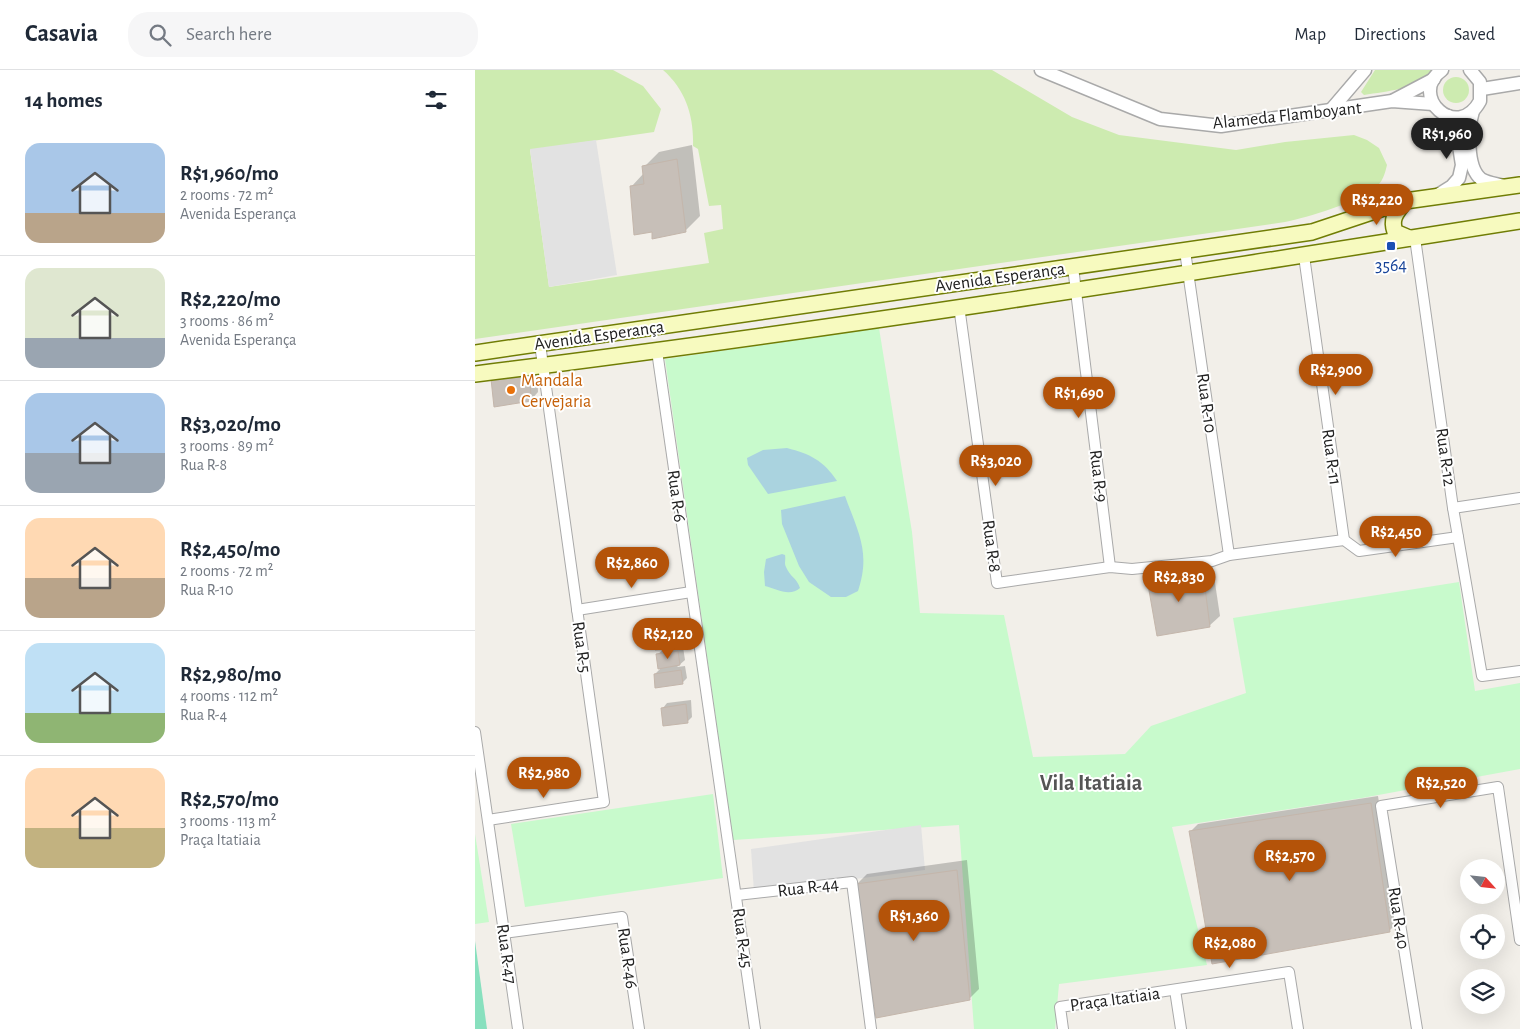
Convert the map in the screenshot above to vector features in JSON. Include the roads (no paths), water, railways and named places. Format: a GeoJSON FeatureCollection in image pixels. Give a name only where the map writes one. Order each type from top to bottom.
{"type":"FeatureCollection","features":[{"type":"Feature","properties":{"kind":"main road","name":"Avenida Esperança"},"geometry":{"type":"LineString","coordinates":[[475,353],[1313,232],[1405,201],[1513,185]]}},
{"type":"Feature","properties":{"kind":"main road"},"geometry":{"type":"LineString","coordinates":[[1405,201],[1394,215],[1392,224],[1395,232],[1412,238]]}},
{"type":"Feature","properties":{"kind":"main road","name":"Avenida Esperança"},"geometry":{"type":"LineString","coordinates":[[475,374],[657,351],[1304,256],[1520,221]]}},
{"type":"Feature","properties":{"kind":"street","name":"Alameda Flamboyant"},"geometry":{"type":"LineString","coordinates":[[1041,70],[1160,119],[1221,126],[1392,101],[1433,104]]}},
{"type":"Feature","properties":{"kind":"street"},"geometry":{"type":"LineString","coordinates":[[1470,70],[1476,75],[1482,89],[1480,101],[1473,111],[1468,128],[1473,170],[1482,180],[1513,185]]}},
{"type":"Feature","properties":{"kind":"street"},"geometry":{"type":"LineString","coordinates":[[1330,111],[1364,72]]}},
{"type":"Feature","properties":{"kind":"street"},"geometry":{"type":"LineString","coordinates":[[1359,107],[1354,102],[1354,97],[1364,72]]}},
{"type":"Feature","properties":{"kind":"street","name":"Alameda Flamboyant"},"geometry":{"type":"LineString","coordinates":[[1392,101],[1438,74]]}},
{"type":"Feature","properties":{"kind":"street"},"geometry":{"type":"LineString","coordinates":[[1438,74],[1430,94],[1433,104],[1441,113],[1448,116],[1461,117],[1473,111]]}},
{"type":"Feature","properties":{"kind":"street"},"geometry":{"type":"LineString","coordinates":[[1482,89],[1520,83]]}},
{"type":"Feature","properties":{"kind":"street"},"geometry":{"type":"LineString","coordinates":[[1433,198],[1452,186],[1459,178],[1462,165],[1457,127],[1448,116]]}},
{"type":"Feature","properties":{"kind":"street","name":"Rua R-12"},"geometry":{"type":"LineString","coordinates":[[1412,238],[1453,508],[1482,676],[1520,671]]}},
{"type":"Feature","properties":{"kind":"street","name":"Rua R-10"},"geometry":{"type":"LineString","coordinates":[[1185,251],[1229,555]]}},
{"type":"Feature","properties":{"kind":"street","name":"Rua R-11"},"geometry":{"type":"LineString","coordinates":[[1304,256],[1344,540]]}},
{"type":"Feature","properties":{"kind":"street","name":"Rua R-9"},"geometry":{"type":"LineString","coordinates":[[1073,267],[1110,567]]}},
{"type":"Feature","properties":{"kind":"street","name":"Rua R-8"},"geometry":{"type":"LineString","coordinates":[[959,306],[997,583],[1110,567]]}},
{"type":"Feature","properties":{"kind":"street","name":"Rua R-5"},"geometry":{"type":"LineString","coordinates":[[488,820],[604,802],[540,344]]}},
{"type":"Feature","properties":{"kind":"street","name":"Rua R-6"},"geometry":{"type":"LineString","coordinates":[[657,351],[729,848]]}},
{"type":"Feature","properties":{"kind":"street"},"geometry":{"type":"LineString","coordinates":[[1453,508],[1520,498]]}},
{"type":"Feature","properties":{"kind":"street"},"geometry":{"type":"LineString","coordinates":[[1110,567],[1132,569],[1212,561],[1229,555],[1344,540],[1359,551],[1458,537]]}},
{"type":"Feature","properties":{"kind":"street"},"geometry":{"type":"LineString","coordinates":[[577,610],[691,592]]}},
{"type":"Feature","properties":{"kind":"street","name":"Rua R-47"},"geometry":{"type":"LineString","coordinates":[[475,732],[518,1029]]}},
{"type":"Feature","properties":{"kind":"street","name":"Rua R-40"},"geometry":{"type":"LineString","coordinates":[[1417,1029],[1381,806],[1497,787],[1520,940]]}},
{"type":"Feature","properties":{"kind":"street","name":"Rua R-45"},"geometry":{"type":"LineString","coordinates":[[729,848],[755,1029]]}},
{"type":"Feature","properties":{"kind":"street","name":"Rua R-44"},"geometry":{"type":"LineString","coordinates":[[737,895],[852,882],[871,1029]]}},
{"type":"Feature","properties":{"kind":"street","name":"Rua R-46"},"geometry":{"type":"LineString","coordinates":[[504,933],[622,917],[639,1029]]}},
{"type":"Feature","properties":{"kind":"street","name":"Praça Itatiaia"},"geometry":{"type":"LineString","coordinates":[[1063,1029],[1060,1007],[1289,972],[1298,1029]]}},
{"type":"Feature","properties":{"kind":"street"},"geometry":{"type":"LineString","coordinates":[[1175,990],[1181,1029]]}},
{"type":"Feature","properties":{"kind":"water"},"geometry":{"type":"Polygon","coordinates":[[[787,448],[815,459],[827,468],[837,481],[768,494],[748,465],[747,458],[763,450],[787,448]]]}},
{"type":"Feature","properties":{"kind":"water"},"geometry":{"type":"Polygon","coordinates":[[[845,496],[861,542],[863,553],[862,577],[858,591],[846,597],[831,597],[809,582],[799,566],[782,524],[781,510],[845,496]]]}},
{"type":"Feature","properties":{"kind":"water"},"geometry":{"type":"Polygon","coordinates":[[[782,554],[785,555],[785,564],[788,570],[800,588],[796,591],[783,592],[765,586],[764,572],[766,559],[782,554]]]}},
{"type":"Feature","properties":{"kind":"place","name":"3564"},"geometry":{"type":"Point","coordinates":[1391,246]}},
{"type":"Feature","properties":{"kind":"place","name":"Mandala Cervejaria"},"geometry":{"type":"Point","coordinates":[511,390]}},
{"type":"Feature","properties":{"kind":"district","name":"Vila Itatiaia"},"geometry":{"type":"Point","coordinates":[1091,782]}}]}
